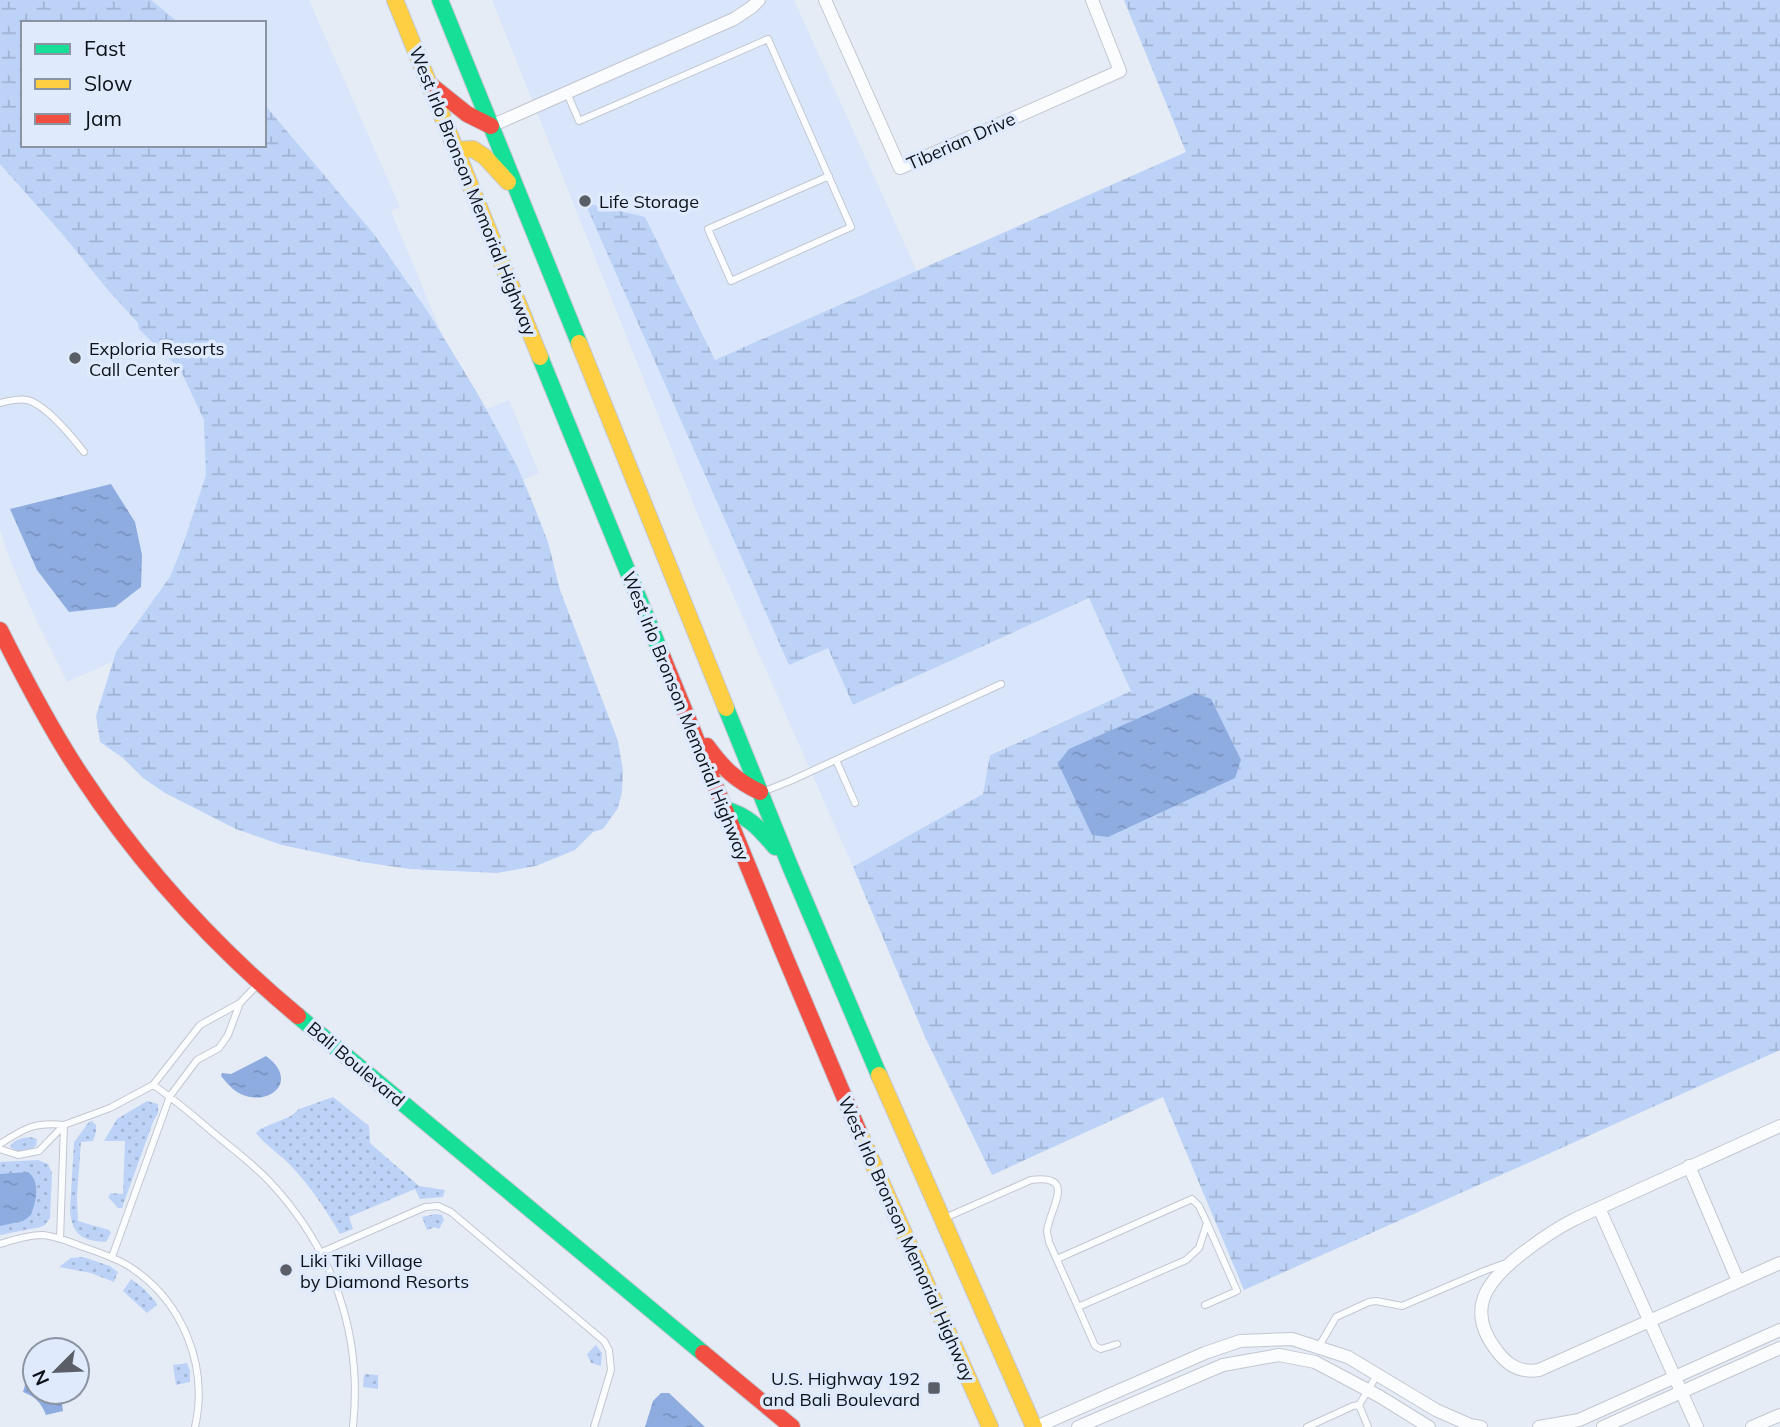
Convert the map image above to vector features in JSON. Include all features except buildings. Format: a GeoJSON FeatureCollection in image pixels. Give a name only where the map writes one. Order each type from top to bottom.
{"type":"FeatureCollection","features":[{"type":"Feature","properties":{"kind":"main road","name":"West Irlo Bronson Memorial Highway"},"geometry":{"type":"LineString","coordinates":[[395,0],[848,1107],[990,1427]]}},
{"type":"Feature","properties":{"kind":"main road"},"geometry":{"type":"LineString","coordinates":[[440,0],[790,866],[893,1109],[1035,1427]]}},
{"type":"Feature","properties":{"kind":"main road"},"geometry":{"type":"LineString","coordinates":[[429,84],[474,120],[491,126]]}},
{"type":"Feature","properties":{"kind":"main road"},"geometry":{"type":"LineString","coordinates":[[456,150],[473,149],[485,157],[520,195]]}},
{"type":"Feature","properties":{"kind":"main road","name":"Bali Boulevard"},"geometry":{"type":"LineString","coordinates":[[0,630],[51,729],[79,774],[142,861],[209,936],[259,983],[792,1427]]}},
{"type":"Feature","properties":{"kind":"main road"},"geometry":{"type":"LineString","coordinates":[[689,721],[728,774],[760,792]]}},
{"type":"Feature","properties":{"kind":"main road"},"geometry":{"type":"LineString","coordinates":[[724,809],[739,811],[756,824],[790,866]]}},
{"type":"Feature","properties":{"kind":"main road"},"geometry":{"type":"LineString","coordinates":[[975,1393],[999,1422],[1007,1427]]}},
{"type":"Feature","properties":{"kind":"street"},"geometry":{"type":"LineString","coordinates":[[491,126],[734,19],[759,0]]}},
{"type":"Feature","properties":{"kind":"street","name":"Tiberian Drive"},"geometry":{"type":"LineString","coordinates":[[825,0],[900,168],[1120,71],[1092,0]]}},
{"type":"Feature","properties":{"kind":"street"},"geometry":{"type":"LineString","coordinates":[[1778,1131],[1689,1166],[1554,1230],[1512,1262],[1489,1284],[1482,1301],[1482,1311],[1487,1333],[1497,1352],[1512,1366],[1530,1371],[1547,1367],[1780,1262]]}},
{"type":"Feature","properties":{"kind":"street"},"geometry":{"type":"LineString","coordinates":[[1689,1166],[1738,1281]]}},
{"type":"Feature","properties":{"kind":"street"},"geometry":{"type":"LineString","coordinates":[[1599,1208],[1697,1427]]}},
{"type":"Feature","properties":{"kind":"street"},"geometry":{"type":"LineString","coordinates":[[1539,1427],[1579,1420],[1780,1330]]}},
{"type":"Feature","properties":{"kind":"street"},"geometry":{"type":"LineString","coordinates":[[1035,1427],[1205,1353],[1240,1341],[1292,1339],[1348,1357],[1436,1410],[1481,1427]]}},
{"type":"Feature","properties":{"kind":"street"},"geometry":{"type":"LineString","coordinates":[[1315,1362],[1318,1348]]}},
{"type":"Feature","properties":{"kind":"street"},"geometry":{"type":"LineString","coordinates":[[1603,1427],[1780,1348]]}},
{"type":"Feature","properties":{"kind":"street"},"geometry":{"type":"LineString","coordinates":[[1078,1427],[1223,1365],[1279,1355],[1315,1362],[1429,1427]]}},
{"type":"Feature","properties":{"kind":"street"},"geometry":{"type":"LineString","coordinates":[[1752,1427],[1780,1415]]}},
{"type":"Feature","properties":{"kind":"lane"},"geometry":{"type":"LineString","coordinates":[[567,93],[579,121],[768,39],[829,176],[851,227],[731,281],[708,229],[829,176]]}},
{"type":"Feature","properties":{"kind":"lane"},"geometry":{"type":"LineString","coordinates":[[0,403],[24,399],[39,405],[69,433],[84,452]]}},
{"type":"Feature","properties":{"kind":"lane"},"geometry":{"type":"LineString","coordinates":[[760,792],[790,782],[1001,684]]}},
{"type":"Feature","properties":{"kind":"lane"},"geometry":{"type":"LineString","coordinates":[[836,760],[855,803]]}},
{"type":"Feature","properties":{"kind":"lane"},"geometry":{"type":"LineString","coordinates":[[64,1125],[47,1123],[25,1128],[0,1147],[18,1155],[39,1151],[64,1125],[110,1108],[153,1086],[200,1025],[240,1003],[259,983]]}},
{"type":"Feature","properties":{"kind":"lane"},"geometry":{"type":"LineString","coordinates":[[111,1257],[170,1096],[197,1060],[219,1048],[228,1035],[240,1003]]}},
{"type":"Feature","properties":{"kind":"lane"},"geometry":{"type":"LineString","coordinates":[[153,1086],[170,1096],[254,1166],[298,1216],[321,1252],[339,1292],[351,1339],[356,1390],[353,1427]]}},
{"type":"Feature","properties":{"kind":"lane"},"geometry":{"type":"LineString","coordinates":[[60,1239],[64,1125]]}},
{"type":"Feature","properties":{"kind":"lane"},"geometry":{"type":"LineString","coordinates":[[942,1219],[1031,1180],[1054,1181],[1058,1186],[1058,1194],[1047,1232],[1057,1259],[1096,1346],[1101,1349],[1117,1345]]}},
{"type":"Feature","properties":{"kind":"lane"},"geometry":{"type":"LineString","coordinates":[[1057,1259],[1192,1199],[1199,1206],[1237,1291],[1205,1305]]}},
{"type":"Feature","properties":{"kind":"lane"},"geometry":{"type":"LineString","coordinates":[[321,1252],[425,1207],[438,1206],[451,1212],[604,1341],[609,1350],[611,1370],[594,1427]]}},
{"type":"Feature","properties":{"kind":"lane"},"geometry":{"type":"LineString","coordinates":[[1078,1307],[1186,1260],[1199,1248],[1207,1223]]}},
{"type":"Feature","properties":{"kind":"lane"},"geometry":{"type":"LineString","coordinates":[[0,1244],[34,1236],[60,1239],[111,1257],[152,1284],[172,1308],[191,1346],[197,1370],[199,1405],[195,1427]]}},
{"type":"Feature","properties":{"kind":"lane"},"geometry":{"type":"LineString","coordinates":[[1318,1348],[1336,1317],[1369,1302],[1402,1306],[1512,1262]]}},
{"type":"Feature","properties":{"kind":"lane"},"geometry":{"type":"LineString","coordinates":[[1359,1405],[1377,1374]]}},
{"type":"Feature","properties":{"kind":"lane"},"geometry":{"type":"LineString","coordinates":[[1307,1427],[1353,1405],[1359,1405]]}},
{"type":"Feature","properties":{"kind":"lane"},"geometry":{"type":"LineString","coordinates":[[1359,1405],[1368,1427]]}},
{"type":"Feature","properties":{"kind":"shaded area"},"geometry":{"type":"Polygon","coordinates":[[[9,0],[309,0],[400,207],[391,211],[475,413],[509,400],[539,473],[67,682],[36,620],[0,530],[0,3],[9,0]]]}},
{"type":"Feature","properties":{"kind":"shaded area"},"geometry":{"type":"Polygon","coordinates":[[[492,0],[794,0],[917,271],[715,360],[645,217],[789,664],[828,648],[854,705],[1089,598],[1131,691],[990,754],[984,794],[853,867],[699,518],[492,0]]]}},
{"type":"Feature","properties":{"kind":"green space"},"geometry":{"type":"Polygon","coordinates":[[[0,0],[151,0],[177,21],[21,21],[21,147],[266,147],[266,106],[373,233],[430,315],[517,466],[548,542],[560,590],[618,741],[623,771],[622,792],[618,808],[603,829],[593,832],[575,850],[536,866],[497,873],[410,869],[362,862],[282,845],[236,829],[165,793],[100,742],[96,716],[116,652],[170,577],[206,475],[204,420],[180,369],[139,329],[138,323],[0,164],[0,0]]]}},
{"type":"Feature","properties":{"kind":"green space"},"geometry":{"type":"Polygon","coordinates":[[[1124,0],[1780,0],[1780,1050],[1244,1290],[1163,1097],[992,1175],[925,1037],[853,867],[983,794],[990,755],[1131,691],[1089,598],[853,705],[828,648],[789,665],[585,203],[645,217],[715,360],[1186,152],[1124,0]]]}},
{"type":"Feature","properties":{"kind":"green space"},"geometry":{"type":"Polygon","coordinates":[[[333,1097],[369,1126],[370,1143],[419,1186],[445,1190],[443,1197],[420,1199],[415,1189],[349,1217],[353,1229],[340,1234],[306,1183],[256,1133],[291,1116],[299,1109],[333,1097]]]}},
{"type":"Feature","properties":{"kind":"green space"},"geometry":{"type":"Polygon","coordinates":[[[147,1101],[158,1104],[158,1113],[122,1208],[118,1208],[108,1197],[111,1193],[123,1194],[125,1141],[104,1141],[117,1119],[147,1101]]]}},
{"type":"Feature","properties":{"kind":"green space"},"geometry":{"type":"Polygon","coordinates":[[[92,1121],[96,1125],[93,1141],[81,1142],[78,1221],[109,1230],[111,1233],[106,1242],[80,1235],[71,1219],[74,1142],[92,1121]]]}},
{"type":"Feature","properties":{"kind":"green space"},"geometry":{"type":"Polygon","coordinates":[[[21,1138],[37,1139],[33,1148],[20,1151],[10,1147],[21,1138]]]}},
{"type":"Feature","properties":{"kind":"green space"},"geometry":{"type":"Polygon","coordinates":[[[38,1160],[48,1164],[52,1173],[50,1218],[40,1227],[0,1235],[0,1162],[38,1160]]]}},
{"type":"Feature","properties":{"kind":"green space"},"geometry":{"type":"Polygon","coordinates":[[[442,1215],[444,1220],[439,1229],[435,1227],[427,1230],[422,1217],[442,1215]]]}},
{"type":"Feature","properties":{"kind":"green space"},"geometry":{"type":"Polygon","coordinates":[[[83,1257],[110,1266],[118,1272],[114,1282],[91,1273],[59,1267],[71,1258],[83,1257]]]}},
{"type":"Feature","properties":{"kind":"green space"},"geometry":{"type":"Polygon","coordinates":[[[131,1279],[156,1302],[157,1305],[147,1313],[123,1291],[131,1279]]]}},
{"type":"Feature","properties":{"kind":"green space"},"geometry":{"type":"Polygon","coordinates":[[[596,1345],[602,1353],[601,1366],[591,1363],[587,1354],[596,1345]]]}},
{"type":"Feature","properties":{"kind":"green space"},"geometry":{"type":"Polygon","coordinates":[[[187,1363],[190,1382],[176,1385],[173,1365],[187,1363]]]}},
{"type":"Feature","properties":{"kind":"green space"},"geometry":{"type":"Polygon","coordinates":[[[366,1374],[378,1375],[378,1389],[363,1387],[366,1374]]]}},
{"type":"Feature","properties":{"kind":"water"},"geometry":{"type":"Polygon","coordinates":[[[111,484],[135,522],[142,555],[141,587],[115,607],[69,612],[37,570],[10,509],[111,484]]]}},
{"type":"Feature","properties":{"kind":"water"},"geometry":{"type":"Polygon","coordinates":[[[1195,693],[1211,699],[1241,760],[1235,778],[1108,837],[1092,835],[1058,763],[1069,749],[1195,693]]]}},
{"type":"Feature","properties":{"kind":"water"},"geometry":{"type":"Polygon","coordinates":[[[266,1056],[276,1065],[281,1075],[276,1090],[269,1095],[249,1097],[237,1092],[221,1076],[222,1073],[231,1074],[266,1056]]]}},
{"type":"Feature","properties":{"kind":"water"},"geometry":{"type":"Polygon","coordinates":[[[28,1172],[36,1186],[31,1215],[23,1221],[0,1226],[0,1174],[28,1172]]]}},
{"type":"Feature","properties":{"kind":"water"},"geometry":{"type":"Polygon","coordinates":[[[661,1393],[669,1393],[705,1427],[645,1427],[653,1401],[661,1393]]]}},
{"type":"Feature","properties":{"kind":"water"},"geometry":{"type":"Polygon","coordinates":[[[62,1406],[63,1411],[46,1415],[42,1407],[62,1406]]]}},
{"type":"Feature","properties":{"kind":"traffic: fast"},"geometry":{"type":"LineString","coordinates":[[440,0],[579,343]]}},
{"type":"Feature","properties":{"kind":"traffic: fast"},"geometry":{"type":"LineString","coordinates":[[540,357],[661,653]]}},
{"type":"Feature","properties":{"kind":"traffic: fast"},"geometry":{"type":"LineString","coordinates":[[726,708],[879,1075]]}},
{"type":"Feature","properties":{"kind":"traffic: fast"},"geometry":{"type":"LineString","coordinates":[[724,809],[747,819],[775,847]]}},
{"type":"Feature","properties":{"kind":"traffic: fast"},"geometry":{"type":"LineString","coordinates":[[298,1016],[703,1353]]}},
{"type":"Feature","properties":{"kind":"traffic: slow"},"geometry":{"type":"LineString","coordinates":[[395,0],[540,357]]}},
{"type":"Feature","properties":{"kind":"traffic: slow"},"geometry":{"type":"LineString","coordinates":[[456,150],[473,149],[485,157],[508,182]]}},
{"type":"Feature","properties":{"kind":"traffic: slow"},"geometry":{"type":"LineString","coordinates":[[579,343],[726,708]]}},
{"type":"Feature","properties":{"kind":"traffic: slow"},"geometry":{"type":"LineString","coordinates":[[879,1075],[1034,1427]]}},
{"type":"Feature","properties":{"kind":"traffic: slow"},"geometry":{"type":"LineString","coordinates":[[859,1132],[990,1427]]}},
{"type":"Feature","properties":{"kind":"traffic: jam"},"geometry":{"type":"LineString","coordinates":[[432,86],[467,114],[491,126]]}},
{"type":"Feature","properties":{"kind":"traffic: jam"},"geometry":{"type":"LineString","coordinates":[[0,630],[59,740],[128,841],[208,933],[298,1016]]}},
{"type":"Feature","properties":{"kind":"traffic: jam"},"geometry":{"type":"LineString","coordinates":[[661,653],[859,1132]]}},
{"type":"Feature","properties":{"kind":"traffic: jam"},"geometry":{"type":"LineString","coordinates":[[707,746],[730,773],[760,792]]}},
{"type":"Feature","properties":{"kind":"traffic: jam"},"geometry":{"type":"LineString","coordinates":[[703,1353],[792,1427]]}},
{"type":"Feature","properties":{"kind":"place","name":"Life Storage"},"geometry":{"type":"Point","coordinates":[585,201]}},
{"type":"Feature","properties":{"kind":"place","name":"Exploria Resorts Call Center"},"geometry":{"type":"Point","coordinates":[75,358]}},
{"type":"Feature","properties":{"kind":"place","name":"Liki Tiki Village by Diamond Resorts"},"geometry":{"type":"Point","coordinates":[286,1270]}},
{"type":"Feature","properties":{"kind":"place","name":"U.S. Highway 192 and Bali Boulevard"},"geometry":{"type":"Point","coordinates":[934,1388]}}]}
